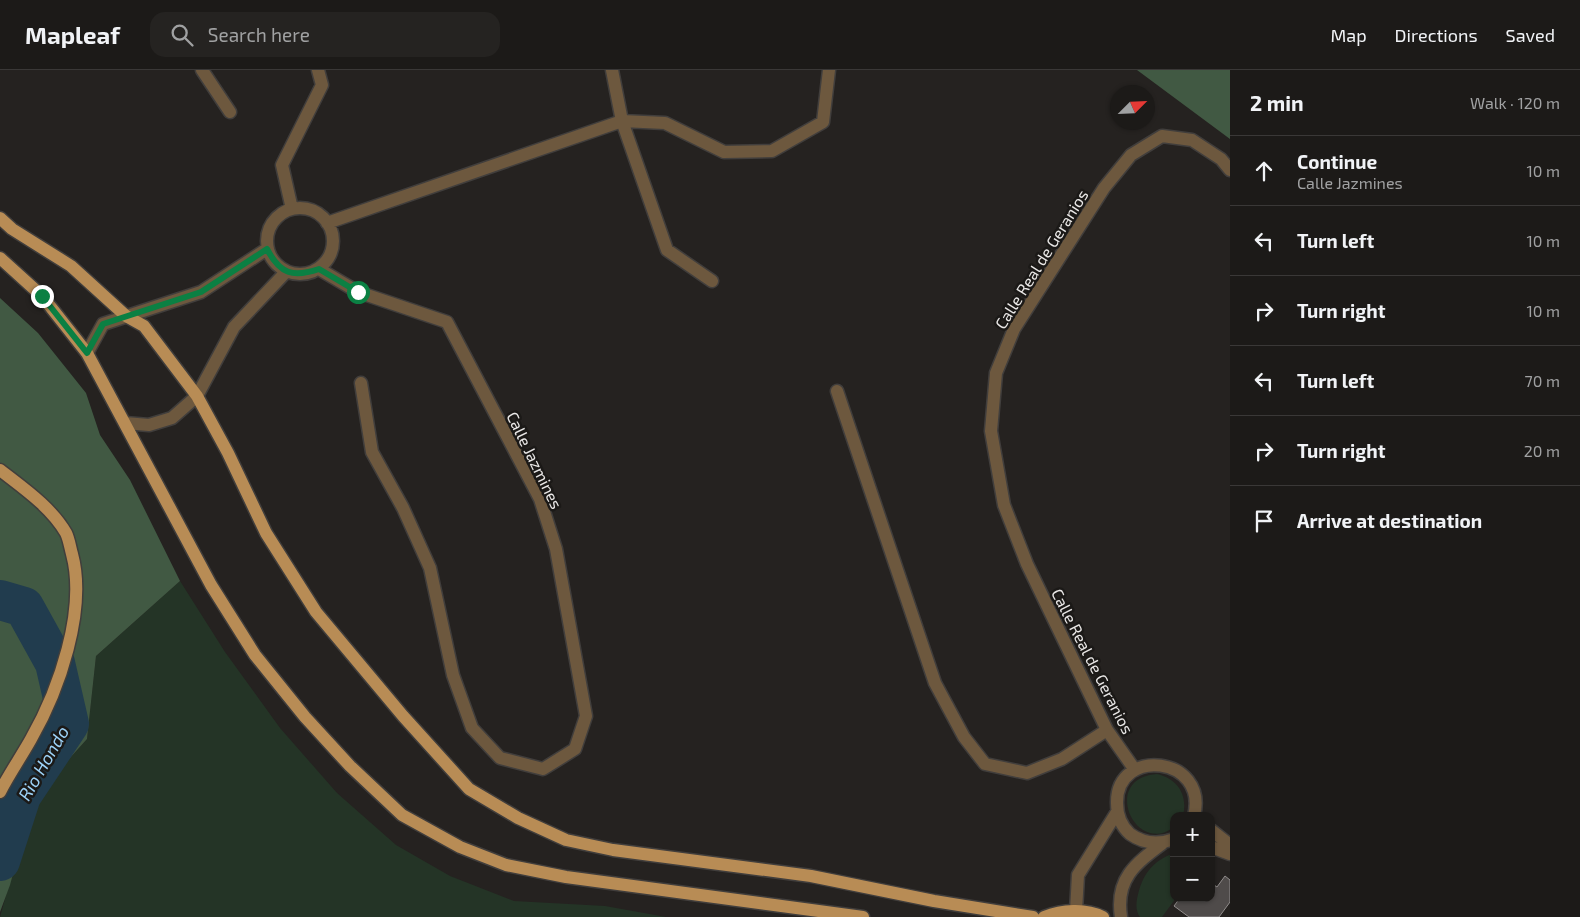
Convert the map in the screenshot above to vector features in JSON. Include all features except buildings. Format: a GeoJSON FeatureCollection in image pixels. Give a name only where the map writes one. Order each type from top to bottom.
{"type":"FeatureCollection","features":[{"type":"Feature","properties":{"kind":"main road"},"geometry":{"type":"LineString","coordinates":[[0,218],[12,229],[71,266],[126,316],[144,326],[197,396],[228,453],[266,533],[316,612],[402,716],[469,789],[518,818],[566,840],[613,850],[811,876],[934,901],[1033,917]]}},
{"type":"Feature","properties":{"kind":"main road"},"geometry":{"type":"LineString","coordinates":[[0,258],[42,296],[87,353],[211,585],[255,655],[312,724],[350,766],[402,814],[460,847],[506,865],[566,877],[863,917]]}},
{"type":"Feature","properties":{"kind":"main road"},"geometry":{"type":"LineString","coordinates":[[0,470],[50,511],[67,534],[77,570],[77,607],[71,638],[51,697],[32,738],[0,792]]}},
{"type":"Feature","properties":{"kind":"main road"},"geometry":{"type":"LineString","coordinates":[[1044,917],[1056,912],[1076,911],[1103,917]]}},
{"type":"Feature","properties":{"kind":"street"},"geometry":{"type":"LineString","coordinates":[[202,70],[230,112]]}},
{"type":"Feature","properties":{"kind":"street"},"geometry":{"type":"LineString","coordinates":[[292,208],[282,165],[322,85],[318,70]]}},
{"type":"Feature","properties":{"kind":"street"},"geometry":{"type":"LineString","coordinates":[[612,70],[622,121],[667,250],[712,281]]}},
{"type":"Feature","properties":{"kind":"street"},"geometry":{"type":"LineString","coordinates":[[328,223],[622,121],[665,123],[724,152],[772,151],[823,122],[830,70]]}},
{"type":"Feature","properties":{"kind":"street","name":"Calle Real de Geranios"},"geometry":{"type":"LineString","coordinates":[[1135,770],[1107,730],[1027,564],[1004,505],[991,431],[996,373],[1014,329],[1104,188],[1131,155],[1162,136],[1192,140],[1222,159],[1230,170]]}},
{"type":"Feature","properties":{"kind":"street"},"geometry":{"type":"LineString","coordinates":[[292,208],[312,210],[328,223],[333,239],[330,256],[319,269],[303,275],[286,272],[274,263],[267,249],[268,232],[277,217],[292,208]]}},
{"type":"Feature","properties":{"kind":"street"},"geometry":{"type":"LineString","coordinates":[[87,353],[103,324],[201,292],[267,249]]}},
{"type":"Feature","properties":{"kind":"street","name":"Calle Jazmines"},"geometry":{"type":"LineString","coordinates":[[319,269],[358,292],[447,322],[540,499],[556,550],[586,716],[575,749],[543,769],[500,758],[472,728],[454,676],[430,568],[404,508],[372,452],[361,383]]}},
{"type":"Feature","properties":{"kind":"street"},"geometry":{"type":"LineString","coordinates":[[125,423],[149,425],[172,418],[197,396],[234,327],[286,272]]}},
{"type":"Feature","properties":{"kind":"street"},"geometry":{"type":"LineString","coordinates":[[837,391],[935,683],[964,738],[985,764],[1027,774],[1062,759],[1107,730]]}},
{"type":"Feature","properties":{"kind":"street"},"geometry":{"type":"LineString","coordinates":[[1076,911],[1078,875],[1117,812],[1119,788],[1135,770],[1148,764],[1163,764],[1176,770],[1187,779],[1194,792],[1194,812]]}},
{"type":"Feature","properties":{"kind":"street"},"geometry":{"type":"LineString","coordinates":[[1117,812],[1122,823],[1134,836],[1151,843],[1169,841]]}},
{"type":"Feature","properties":{"kind":"street"},"geometry":{"type":"LineString","coordinates":[[1215,833],[1230,845]]}},
{"type":"Feature","properties":{"kind":"street"},"geometry":{"type":"LineString","coordinates":[[1121,917],[1118,900],[1125,878],[1142,859],[1169,841]]}},
{"type":"Feature","properties":{"kind":"street"},"geometry":{"type":"LineString","coordinates":[[1215,848],[1230,854]]}},
{"type":"Feature","properties":{"kind":"green space"},"geometry":{"type":"Polygon","coordinates":[[[1137,70],[1230,70],[1230,139],[1137,70]]]}},
{"type":"Feature","properties":{"kind":"green space"},"geometry":{"type":"Polygon","coordinates":[[[0,298],[38,333],[86,393],[100,435],[130,480],[180,581],[96,656],[87,739],[33,799],[10,885],[0,912],[0,298]]]}},
{"type":"Feature","properties":{"kind":"green space"},"geometry":{"type":"Polygon","coordinates":[[[180,581],[225,652],[280,728],[337,793],[396,845],[450,876],[514,901],[605,906],[666,917],[0,917],[33,799],[87,739],[96,656],[180,581]]]}},
{"type":"Feature","properties":{"kind":"green space"},"geometry":{"type":"Polygon","coordinates":[[[1157,774],[1164,776],[1176,784],[1183,795],[1184,812],[1170,812],[1170,829],[1160,834],[1147,832],[1136,824],[1130,813],[1127,800],[1130,788],[1140,779],[1157,774]]]}},
{"type":"Feature","properties":{"kind":"green space"},"geometry":{"type":"Polygon","coordinates":[[[1170,855],[1170,902],[1173,902],[1162,917],[1140,917],[1136,906],[1145,876],[1154,865],[1170,855]]]}},
{"type":"Feature","properties":{"kind":"waterway","name":"Rio Hondo"},"geometry":{"type":"LineString","coordinates":[[0,600],[24,607],[55,663],[69,724],[21,796],[0,861]]}},
{"type":"Feature","properties":{"kind":"route"},"geometry":{"type":"LineString","coordinates":[[42,296],[87,353],[103,324],[201,292],[267,249],[274,263],[286,272],[303,275],[319,269],[358,292]]}}]}
